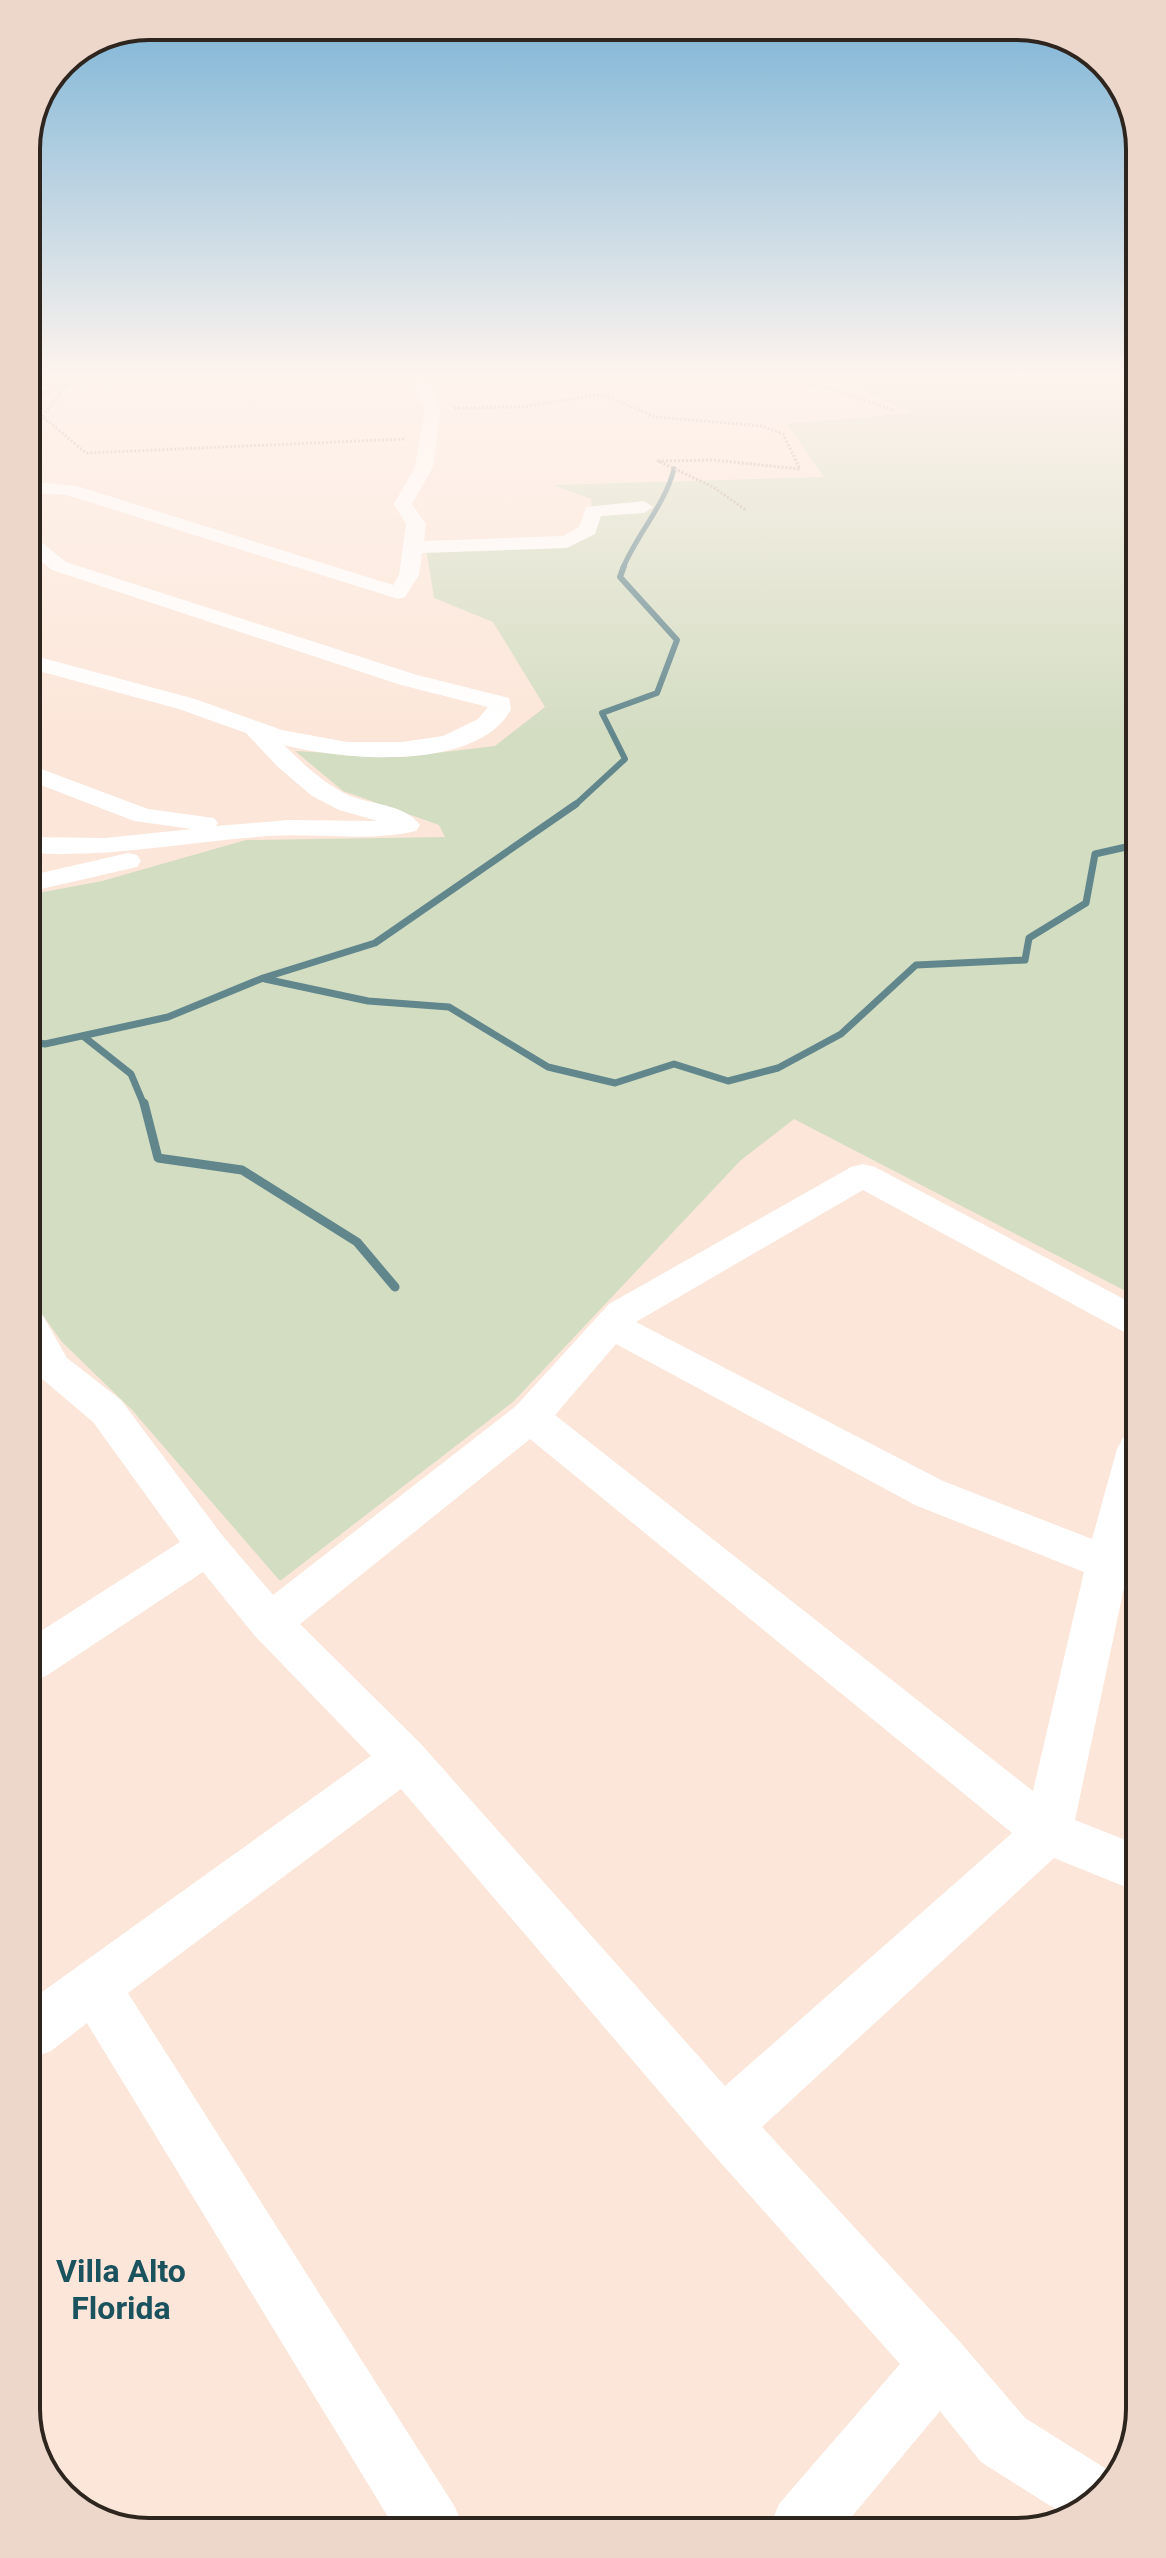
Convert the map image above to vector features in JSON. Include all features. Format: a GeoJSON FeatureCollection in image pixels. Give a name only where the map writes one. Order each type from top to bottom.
{"type":"FeatureCollection","features":[{"type":"Feature","properties":{"kind":"street"},"geometry":{"type":"LineString","coordinates":[[91,498],[398,593],[409,575],[416,524],[403,504],[406,498]]}},
{"type":"Feature","properties":{"kind":"street"},"geometry":{"type":"LineString","coordinates":[[413,547],[567,542],[588,530],[593,511],[644,507]]}},
{"type":"Feature","properties":{"kind":"street"},"geometry":{"type":"LineString","coordinates":[[40,553],[68,569],[409,680],[501,703],[493,720],[461,738],[440,745],[414,748],[338,747],[275,735],[151,693],[112,686],[40,665]]}},
{"type":"Feature","properties":{"kind":"street"},"geometry":{"type":"LineString","coordinates":[[40,845],[105,848],[230,832],[389,829],[407,825],[399,819],[350,806],[312,785],[252,726]]}},
{"type":"Feature","properties":{"kind":"street"},"geometry":{"type":"LineString","coordinates":[[40,776],[143,816],[286,829]]}},
{"type":"Feature","properties":{"kind":"street"},"geometry":{"type":"LineString","coordinates":[[40,881],[139,859],[201,838]]}},
{"type":"Feature","properties":{"kind":"street"},"geometry":{"type":"LineString","coordinates":[[270,1623],[530,1417],[622,1313],[863,1175],[1126,1317]]}},
{"type":"Feature","properties":{"kind":"street"},"geometry":{"type":"LineString","coordinates":[[611,1325],[929,1493],[1107,1563]]}},
{"type":"Feature","properties":{"kind":"street"},"geometry":{"type":"LineString","coordinates":[[40,1360],[107,1411],[207,1547],[270,1623],[405,1759],[723,2125],[940,2364],[1003,2440],[1087,2493]]}},
{"type":"Feature","properties":{"kind":"street"},"geometry":{"type":"LineString","coordinates":[[530,1417],[1048,1832],[1126,1864]]}},
{"type":"Feature","properties":{"kind":"street"},"geometry":{"type":"LineString","coordinates":[[723,2125],[1048,1832],[1107,1563],[1126,1491]]}},
{"type":"Feature","properties":{"kind":"street"},"geometry":{"type":"LineString","coordinates":[[40,1656],[207,1547]]}},
{"type":"Feature","properties":{"kind":"street"},"geometry":{"type":"LineString","coordinates":[[40,2026],[405,1759]]}},
{"type":"Feature","properties":{"kind":"street"},"geometry":{"type":"LineString","coordinates":[[94,1986],[425,2518]]}},
{"type":"Feature","properties":{"kind":"street"},"geometry":{"type":"LineString","coordinates":[[810,2518],[940,2364]]}},
{"type":"Feature","properties":{"kind":"path"},"geometry":{"type":"LineString","coordinates":[[729,498],[746,510]]}},
{"type":"Feature","properties":{"kind":"green space"},"geometry":{"type":"Polygon","coordinates":[[[1126,498],[1126,1291],[794,1119],[740,1161],[513,1402],[280,1581],[132,1410],[62,1342],[40,1311],[40,893],[102,881],[246,840],[445,837],[439,825],[343,791],[295,751],[402,757],[495,746],[545,707],[493,622],[434,598],[426,548],[561,542],[593,524],[591,499],[1126,498]]]}},
{"type":"Feature","properties":{"kind":"waterway"},"geometry":{"type":"LineString","coordinates":[[624,566],[662,498]]}},
{"type":"Feature","properties":{"kind":"waterway"},"geometry":{"type":"LineString","coordinates":[[574,806],[625,759],[602,713],[657,693],[677,640],[620,577],[624,566]]}},
{"type":"Feature","properties":{"kind":"waterway"},"geometry":{"type":"LineString","coordinates":[[40,1043],[168,1017],[263,978],[375,943],[576,804]]}},
{"type":"Feature","properties":{"kind":"waterway"},"geometry":{"type":"LineString","coordinates":[[265,979],[368,1001],[449,1007],[548,1067],[615,1083],[674,1064],[728,1081],[778,1068],[841,1034],[916,965],[1025,960],[1029,938],[1086,903],[1095,854],[1126,847]]}},
{"type":"Feature","properties":{"kind":"waterway"},"geometry":{"type":"LineString","coordinates":[[83,1036],[131,1074],[144,1105]]}},
{"type":"Feature","properties":{"kind":"waterway"},"geometry":{"type":"LineString","coordinates":[[144,1103],[158,1158],[242,1170],[357,1242],[395,1287]]}},
{"type":"Feature","properties":{"kind":"district","name":"Villa Alto Florida"},"geometry":{"type":"Point","coordinates":[121,2290]}}]}
